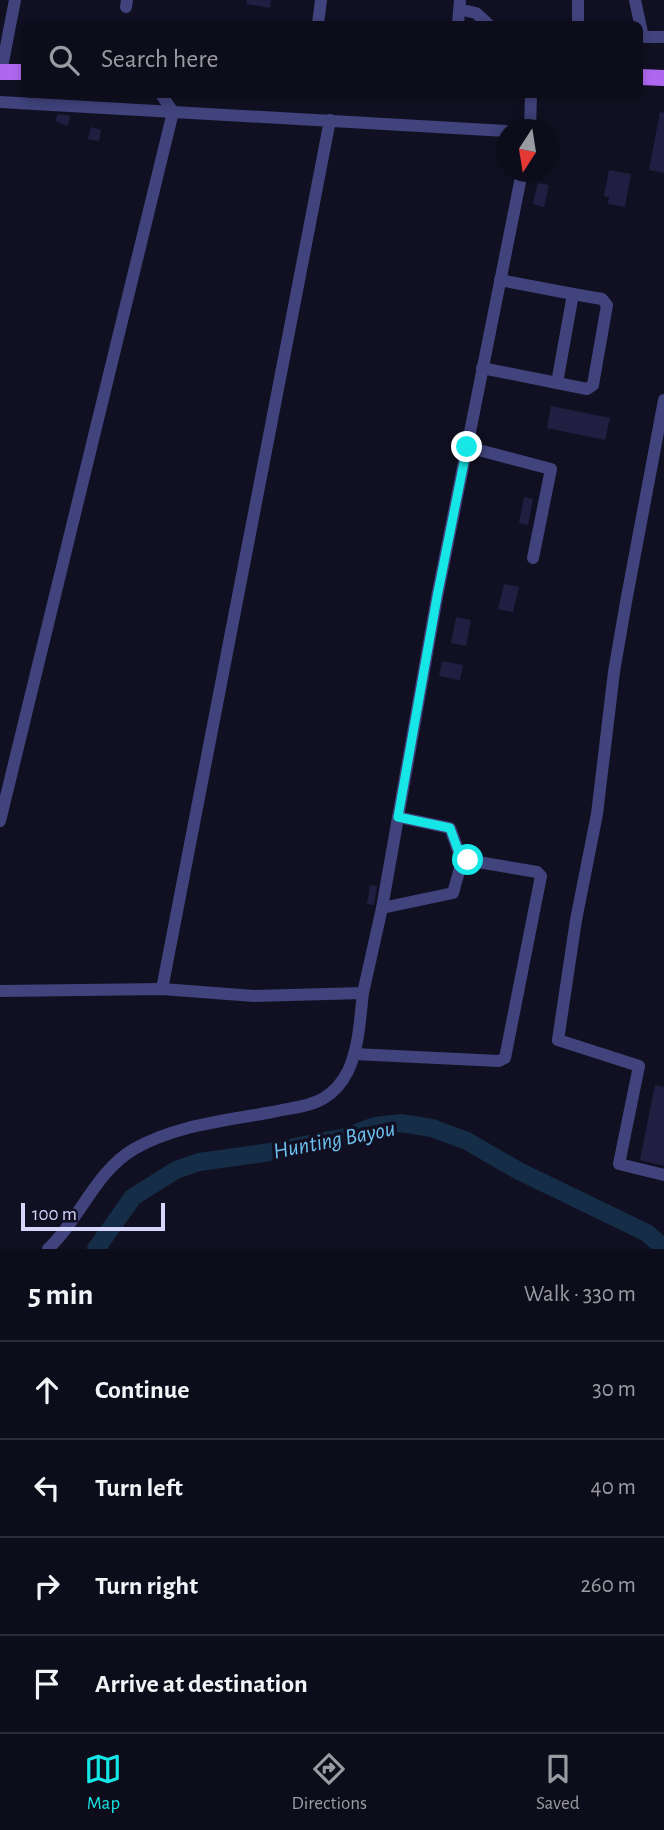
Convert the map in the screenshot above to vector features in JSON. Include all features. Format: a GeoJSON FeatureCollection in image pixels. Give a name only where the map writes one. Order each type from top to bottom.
{"type":"FeatureCollection","features":[{"type":"Feature","properties":{"kind":"main road"},"geometry":{"type":"LineString","coordinates":[[1,72],[21,72]]}},
{"type":"Feature","properties":{"kind":"main road"},"geometry":{"type":"LineString","coordinates":[[643,77],[664,78]]}},
{"type":"Feature","properties":{"kind":"lane"},"geometry":{"type":"LineString","coordinates":[[1,72],[15,0]]}},
{"type":"Feature","properties":{"kind":"lane"},"geometry":{"type":"LineString","coordinates":[[318,21],[321,0]]}},
{"type":"Feature","properties":{"kind":"lane"},"geometry":{"type":"LineString","coordinates":[[578,0],[578,21]]}},
{"type":"Feature","properties":{"kind":"lane"},"geometry":{"type":"LineString","coordinates":[[635,0],[640,21]]}},
{"type":"Feature","properties":{"kind":"lane"},"geometry":{"type":"LineString","coordinates":[[464,5],[485,21]]}},
{"type":"Feature","properties":{"kind":"lane"},"geometry":{"type":"LineString","coordinates":[[643,37],[664,37]]}},
{"type":"Feature","properties":{"kind":"lane"},"geometry":{"type":"LineString","coordinates":[[0,821],[173,112],[164,98]]}},
{"type":"Feature","properties":{"kind":"lane"},"geometry":{"type":"LineString","coordinates":[[530,119],[531,98]]}},
{"type":"Feature","properties":{"kind":"lane"},"geometry":{"type":"LineString","coordinates":[[0,102],[496,130]]}},
{"type":"Feature","properties":{"kind":"lane"},"geometry":{"type":"LineString","coordinates":[[162,989],[330,120]]}},
{"type":"Feature","properties":{"kind":"lane"},"geometry":{"type":"LineString","coordinates":[[48,1249],[62,1236],[99,1182],[115,1164],[131,1152],[168,1133],[323,1099],[336,1089],[348,1072],[354,1054],[363,993],[382,908],[437,597],[520,182]]}},
{"type":"Feature","properties":{"kind":"lane"},"geometry":{"type":"LineString","coordinates":[[482,368],[587,389],[593,385],[596,372],[607,305],[602,299],[500,280]]}},
{"type":"Feature","properties":{"kind":"lane"},"geometry":{"type":"LineString","coordinates":[[557,383],[573,294]]}},
{"type":"Feature","properties":{"kind":"lane"},"geometry":{"type":"LineString","coordinates":[[664,400],[614,672],[597,814],[576,920],[558,1040],[639,1066],[619,1164],[664,1175]]}},
{"type":"Feature","properties":{"kind":"lane"},"geometry":{"type":"LineString","coordinates":[[467,447],[551,469],[533,558]]}},
{"type":"Feature","properties":{"kind":"lane"},"geometry":{"type":"LineString","coordinates":[[382,908],[453,893],[462,861],[450,828],[398,817]]}},
{"type":"Feature","properties":{"kind":"lane"},"geometry":{"type":"LineString","coordinates":[[354,1054],[499,1061],[505,1058],[541,876],[537,872],[462,861]]}},
{"type":"Feature","properties":{"kind":"lane"},"geometry":{"type":"LineString","coordinates":[[0,991],[162,989],[254,996],[363,993]]}},
{"type":"Feature","properties":{"kind":"building"},"geometry":{"type":"Polygon","coordinates":[[[247,0],[271,0],[270,8],[246,4],[247,0]]]}},
{"type":"Feature","properties":{"kind":"building"},"geometry":{"type":"Polygon","coordinates":[[[660,112],[664,113],[664,173],[649,170],[660,112]]]}},
{"type":"Feature","properties":{"kind":"building"},"geometry":{"type":"Polygon","coordinates":[[[58,114],[71,116],[67,126],[55,121],[58,114]]]}},
{"type":"Feature","properties":{"kind":"building"},"geometry":{"type":"Polygon","coordinates":[[[91,127],[101,130],[99,141],[88,139],[91,127]]]}},
{"type":"Feature","properties":{"kind":"building"},"geometry":{"type":"Polygon","coordinates":[[[609,170],[631,174],[625,207],[608,204],[609,197],[604,196],[609,170]]]}},
{"type":"Feature","properties":{"kind":"building"},"geometry":{"type":"Polygon","coordinates":[[[538,183],[549,185],[544,207],[533,204],[538,183]]]}},
{"type":"Feature","properties":{"kind":"building"},"geometry":{"type":"Polygon","coordinates":[[[551,406],[610,418],[605,440],[547,428],[551,406]]]}},
{"type":"Feature","properties":{"kind":"building"},"geometry":{"type":"Polygon","coordinates":[[[524,497],[533,499],[528,525],[519,523],[524,497]]]}},
{"type":"Feature","properties":{"kind":"building"},"geometry":{"type":"Polygon","coordinates":[[[504,584],[519,587],[513,612],[498,609],[504,584]]]}},
{"type":"Feature","properties":{"kind":"building"},"geometry":{"type":"Polygon","coordinates":[[[456,617],[471,620],[466,646],[451,643],[456,617]]]}},
{"type":"Feature","properties":{"kind":"building"},"geometry":{"type":"Polygon","coordinates":[[[442,661],[463,665],[460,680],[439,676],[442,661]]]}},
{"type":"Feature","properties":{"kind":"building"},"geometry":{"type":"Polygon","coordinates":[[[370,885],[377,886],[374,905],[367,904],[370,885]]]}},
{"type":"Feature","properties":{"kind":"building"},"geometry":{"type":"Polygon","coordinates":[[[655,1085],[664,1087],[664,1166],[640,1160],[655,1085]]]}},
{"type":"Feature","properties":{"kind":"waterway","name":"Hunting Bayou"},"geometry":{"type":"LineString","coordinates":[[96,1249],[133,1197],[176,1170],[199,1162],[264,1153],[345,1137],[375,1126],[401,1123],[432,1128],[467,1141],[519,1171],[647,1233],[664,1248]]}},
{"type":"Feature","properties":{"kind":"route"},"geometry":{"type":"LineString","coordinates":[[467,447],[398,817],[450,828],[462,861],[468,860]]}}]}
